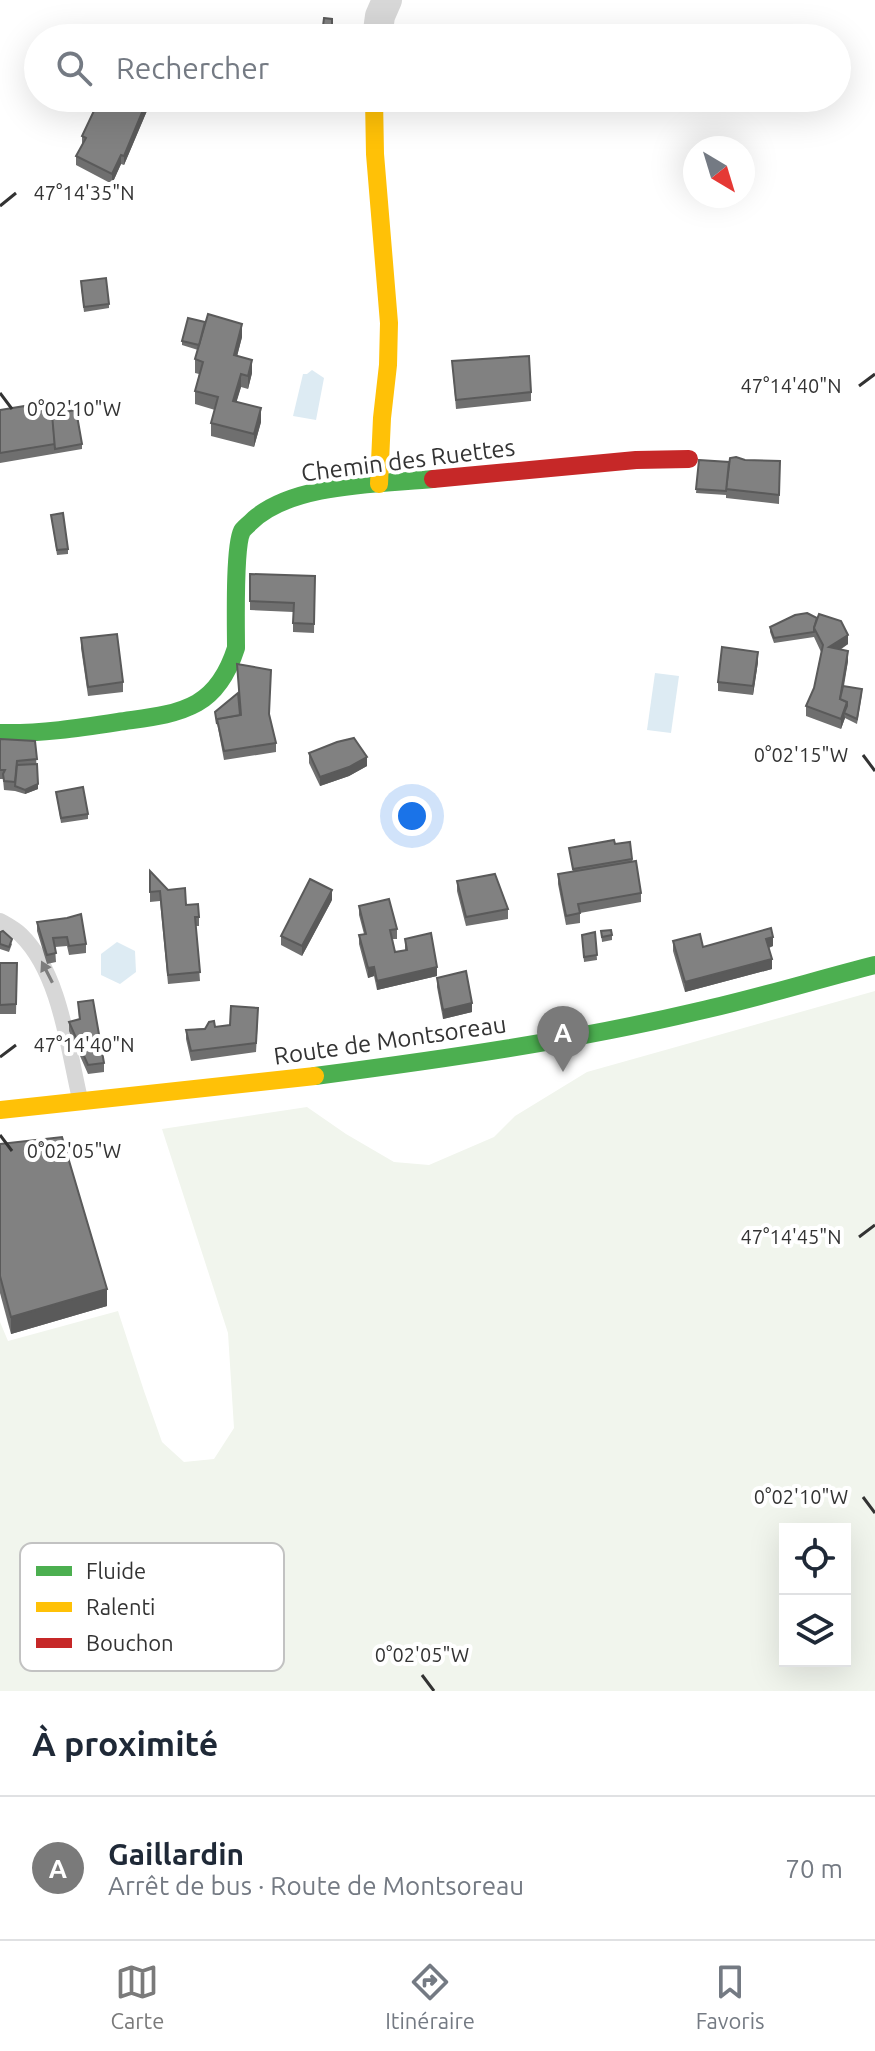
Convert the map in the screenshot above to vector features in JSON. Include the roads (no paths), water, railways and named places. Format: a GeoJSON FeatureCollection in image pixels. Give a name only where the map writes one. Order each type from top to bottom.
{"type":"FeatureCollection","features":[{"type":"Feature","properties":{"kind":"street"},"geometry":{"type":"LineString","coordinates":[[379,24],[387,0]]}},
{"type":"Feature","properties":{"kind":"street"},"geometry":{"type":"LineString","coordinates":[[374,112],[389,323],[379,484]]}},
{"type":"Feature","properties":{"kind":"street","name":"Chemin des Ruettes"},"geometry":{"type":"LineString","coordinates":[[0,733],[23,734],[163,714],[194,705],[210,694],[224,677],[236,648],[238,549],[242,531],[258,515],[280,503],[315,491],[379,484],[636,460],[689,459]]}},
{"type":"Feature","properties":{"kind":"street","name":"Route de Montsoreau"},"geometry":{"type":"LineString","coordinates":[[0,1110],[461,1057],[700,1011],[875,965]]}},
{"type":"Feature","properties":{"kind":"lane"},"geometry":{"type":"LineString","coordinates":[[0,921],[20,934],[52,981],[80,1100]]}},
{"type":"Feature","properties":{"kind":"place","name":"Gaillardin"},"geometry":{"type":"Point","coordinates":[563,1072]}}]}
